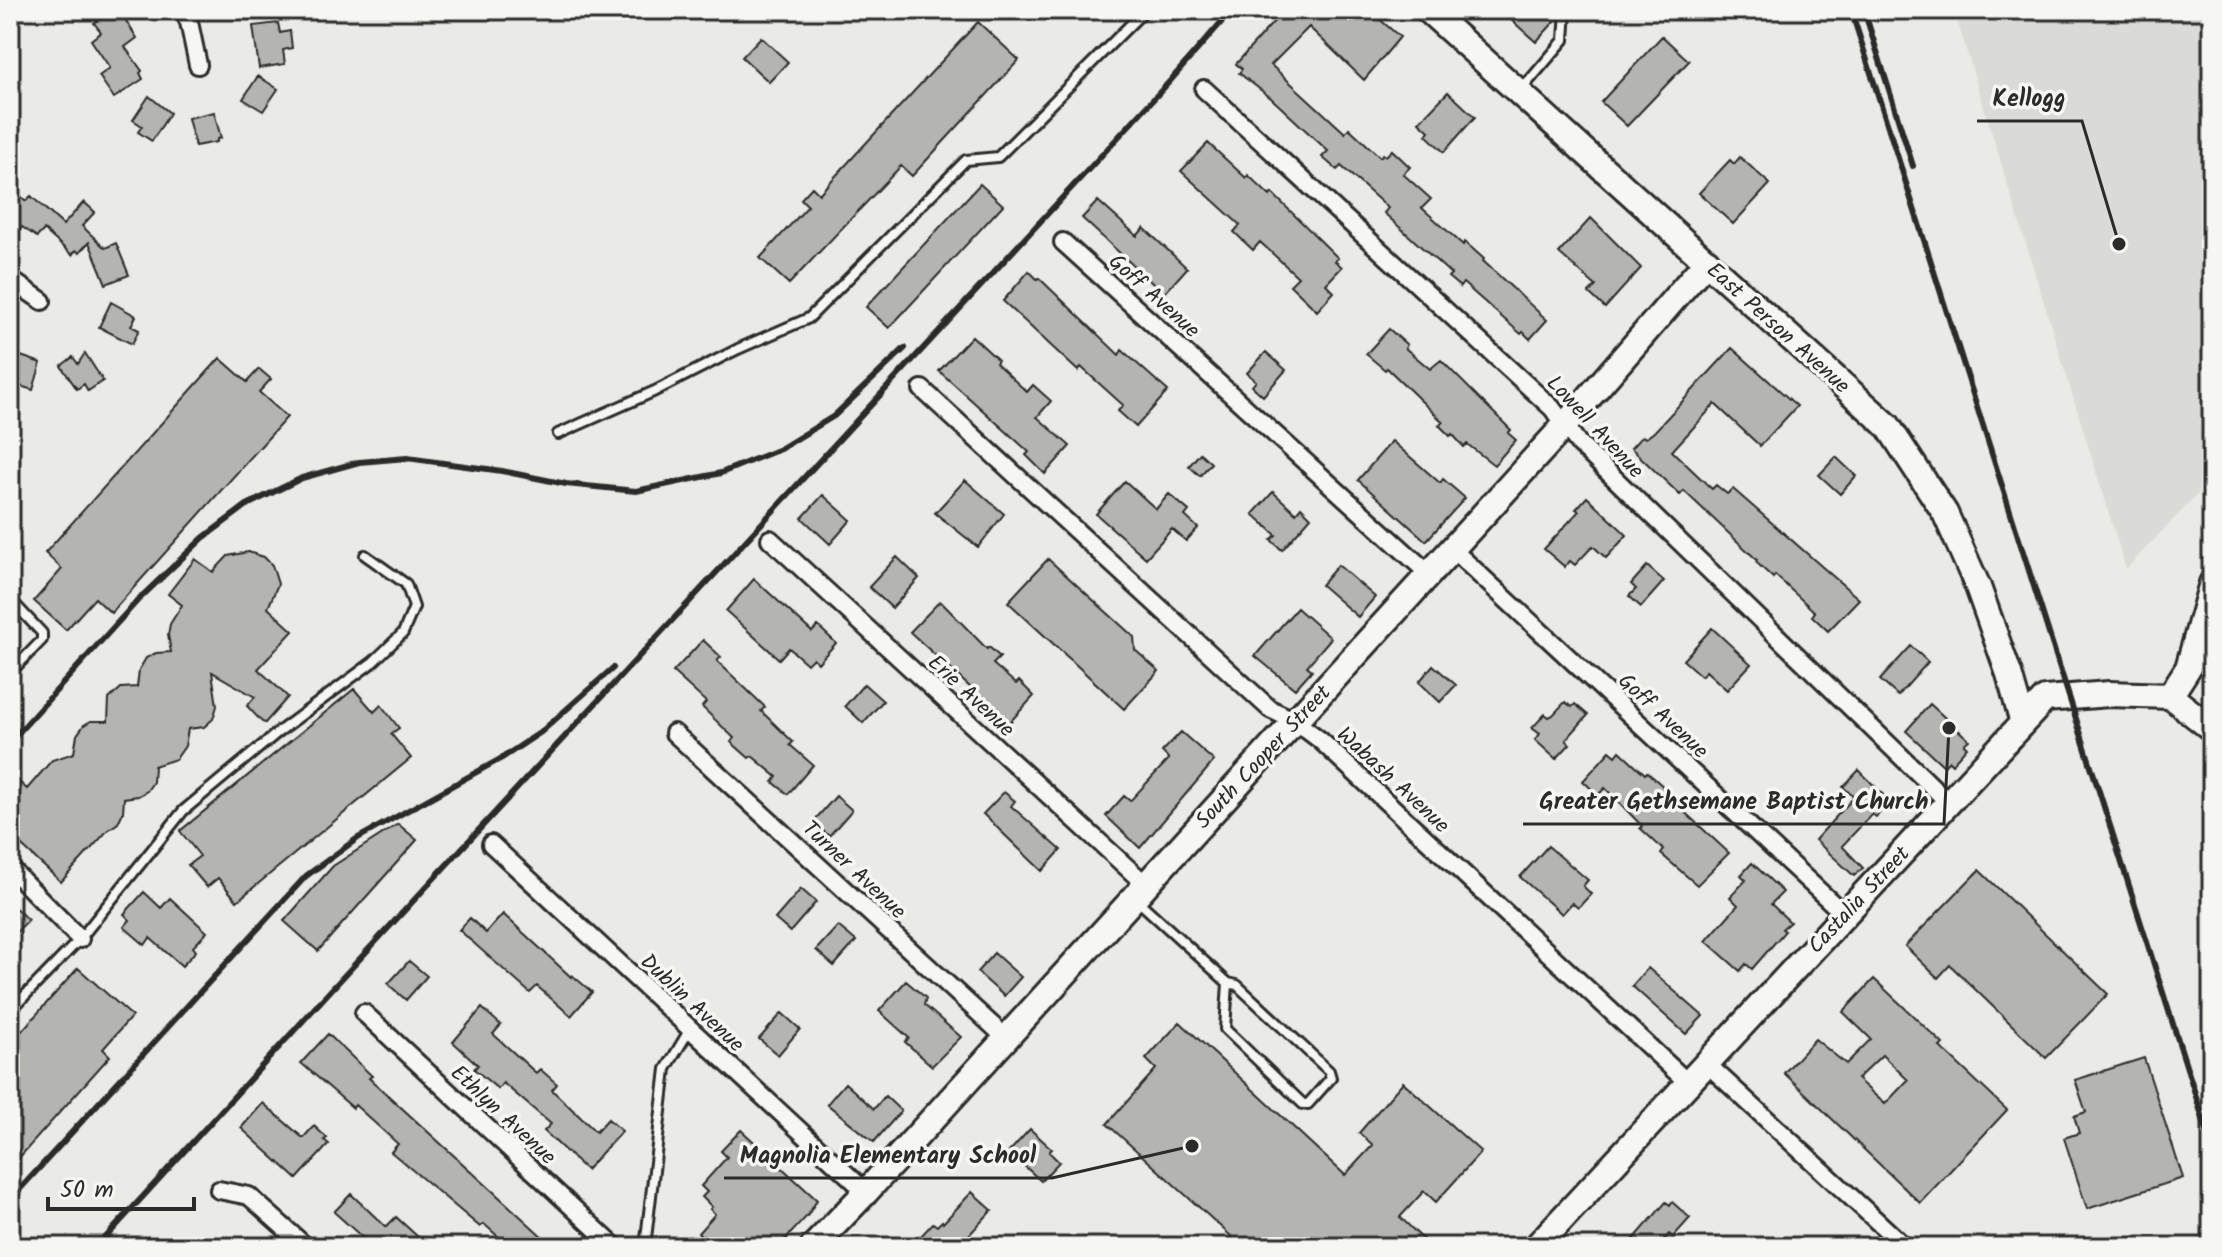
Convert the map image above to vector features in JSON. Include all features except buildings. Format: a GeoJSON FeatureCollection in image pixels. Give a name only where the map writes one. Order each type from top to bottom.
{"type":"FeatureCollection","features":[{"type":"Feature","properties":{"kind":"street"},"geometry":{"type":"LineString","coordinates":[[183,10],[189,22],[198,65]]}},
{"type":"Feature","properties":{"kind":"street","name":"East Person Avenue"},"geometry":{"type":"LineString","coordinates":[[1428,10],[1888,426],[1950,525],[1978,587],[2022,720]]}},
{"type":"Feature","properties":{"kind":"street","name":"Lowell Avenue"},"geometry":{"type":"LineString","coordinates":[[1204,89],[1552,408],[1583,448],[1948,802]]}},
{"type":"Feature","properties":{"kind":"street","name":"Goff Avenue"},"geometry":{"type":"LineString","coordinates":[[1063,242],[1429,574]]}},
{"type":"Feature","properties":{"kind":"street","name":"South Cooper Street"},"geometry":{"type":"LineString","coordinates":[[813,1247],[1565,425],[1707,261]]}},
{"type":"Feature","properties":{"kind":"street"},"geometry":{"type":"LineString","coordinates":[[10,279],[42,301]]}},
{"type":"Feature","properties":{"kind":"street","name":"Wabash Avenue"},"geometry":{"type":"LineString","coordinates":[[922,389],[1270,709],[1295,721],[1320,740],[1688,1083]]}},
{"type":"Feature","properties":{"kind":"street","name":"Erie Avenue"},"geometry":{"type":"LineString","coordinates":[[770,539],[1139,890]]}},
{"type":"Feature","properties":{"kind":"street","name":"Goff Avenue"},"geometry":{"type":"LineString","coordinates":[[1452,549],[1845,915]]}},
{"type":"Feature","properties":{"kind":"street"},"geometry":{"type":"LineString","coordinates":[[2212,583],[2188,668],[2170,696],[2212,729]]}},
{"type":"Feature","properties":{"kind":"street","name":"Castalia Street"},"geometry":{"type":"LineString","coordinates":[[1536,1247],[2022,720],[2045,699],[2109,694],[2170,696]]}},
{"type":"Feature","properties":{"kind":"street","name":"Turner Avenue"},"geometry":{"type":"LineString","coordinates":[[674,733],[1006,1038]]}},
{"type":"Feature","properties":{"kind":"street","name":"Dublin Avenue"},"geometry":{"type":"LineString","coordinates":[[491,844],[866,1192]]}},
{"type":"Feature","properties":{"kind":"street"},"geometry":{"type":"LineString","coordinates":[[10,868],[80,939]]}},
{"type":"Feature","properties":{"kind":"street","name":"Ethlyn Avenue"},"geometry":{"type":"LineString","coordinates":[[364,1013],[615,1247]]}},
{"type":"Feature","properties":{"kind":"street"},"geometry":{"type":"LineString","coordinates":[[1706,1063],[1905,1247]]}},
{"type":"Feature","properties":{"kind":"street"},"geometry":{"type":"LineString","coordinates":[[219,1190],[249,1196],[306,1247]]}},
{"type":"Feature","properties":{"kind":"lane"},"geometry":{"type":"LineString","coordinates":[[558,434],[809,318],[966,160],[998,157],[1145,10]]}},
{"type":"Feature","properties":{"kind":"lane"},"geometry":{"type":"LineString","coordinates":[[1519,92],[1564,40],[1566,10]]}},
{"type":"Feature","properties":{"kind":"lane"},"geometry":{"type":"LineString","coordinates":[[10,1011],[80,939],[183,811],[277,733],[373,662],[403,633],[414,607],[406,584],[365,555]]}},
{"type":"Feature","properties":{"kind":"lane"},"geometry":{"type":"LineString","coordinates":[[10,599],[42,633],[42,640],[10,673]]}},
{"type":"Feature","properties":{"kind":"lane"},"geometry":{"type":"LineString","coordinates":[[1139,890],[1228,983],[1237,985],[1329,1071],[1331,1078],[1308,1104],[1303,1104],[1225,1029],[1228,983]]}},
{"type":"Feature","properties":{"kind":"lane"},"geometry":{"type":"LineString","coordinates":[[645,1247],[666,1069],[690,1029]]}},
{"type":"Feature","properties":{"kind":"shaded area"},"geometry":{"type":"Polygon","coordinates":[[[1954,10],[2212,10],[2212,479],[2126,569],[1954,10]]]}},
{"type":"Feature","properties":{"kind":"railway"},"geometry":{"type":"LineString","coordinates":[[97,1247],[1232,10]]}},
{"type":"Feature","properties":{"kind":"railway"},"geometry":{"type":"LineString","coordinates":[[1851,10],[2212,1147]]}},
{"type":"Feature","properties":{"kind":"railway"},"geometry":{"type":"LineString","coordinates":[[1864,10],[1913,166]]}},
{"type":"Feature","properties":{"kind":"railway"},"geometry":{"type":"LineString","coordinates":[[10,742],[138,600],[203,538],[247,505],[302,478],[359,462],[407,458],[502,471],[566,484],[636,491],[721,473],[780,449],[834,416],[905,348]]}},
{"type":"Feature","properties":{"kind":"railway"},"geometry":{"type":"LineString","coordinates":[[10,1200],[306,876],[358,838],[502,758],[541,732],[613,668]]}},
{"type":"Feature","properties":{"kind":"place","name":"Kellogg"},"geometry":{"type":"Point","coordinates":[2119,244]}},
{"type":"Feature","properties":{"kind":"place","name":"Greater Gethsemane Baptist Church"},"geometry":{"type":"Point","coordinates":[1949,728]}},
{"type":"Feature","properties":{"kind":"place","name":"Magnolia Elementary School"},"geometry":{"type":"Point","coordinates":[1192,1146]}}]}
